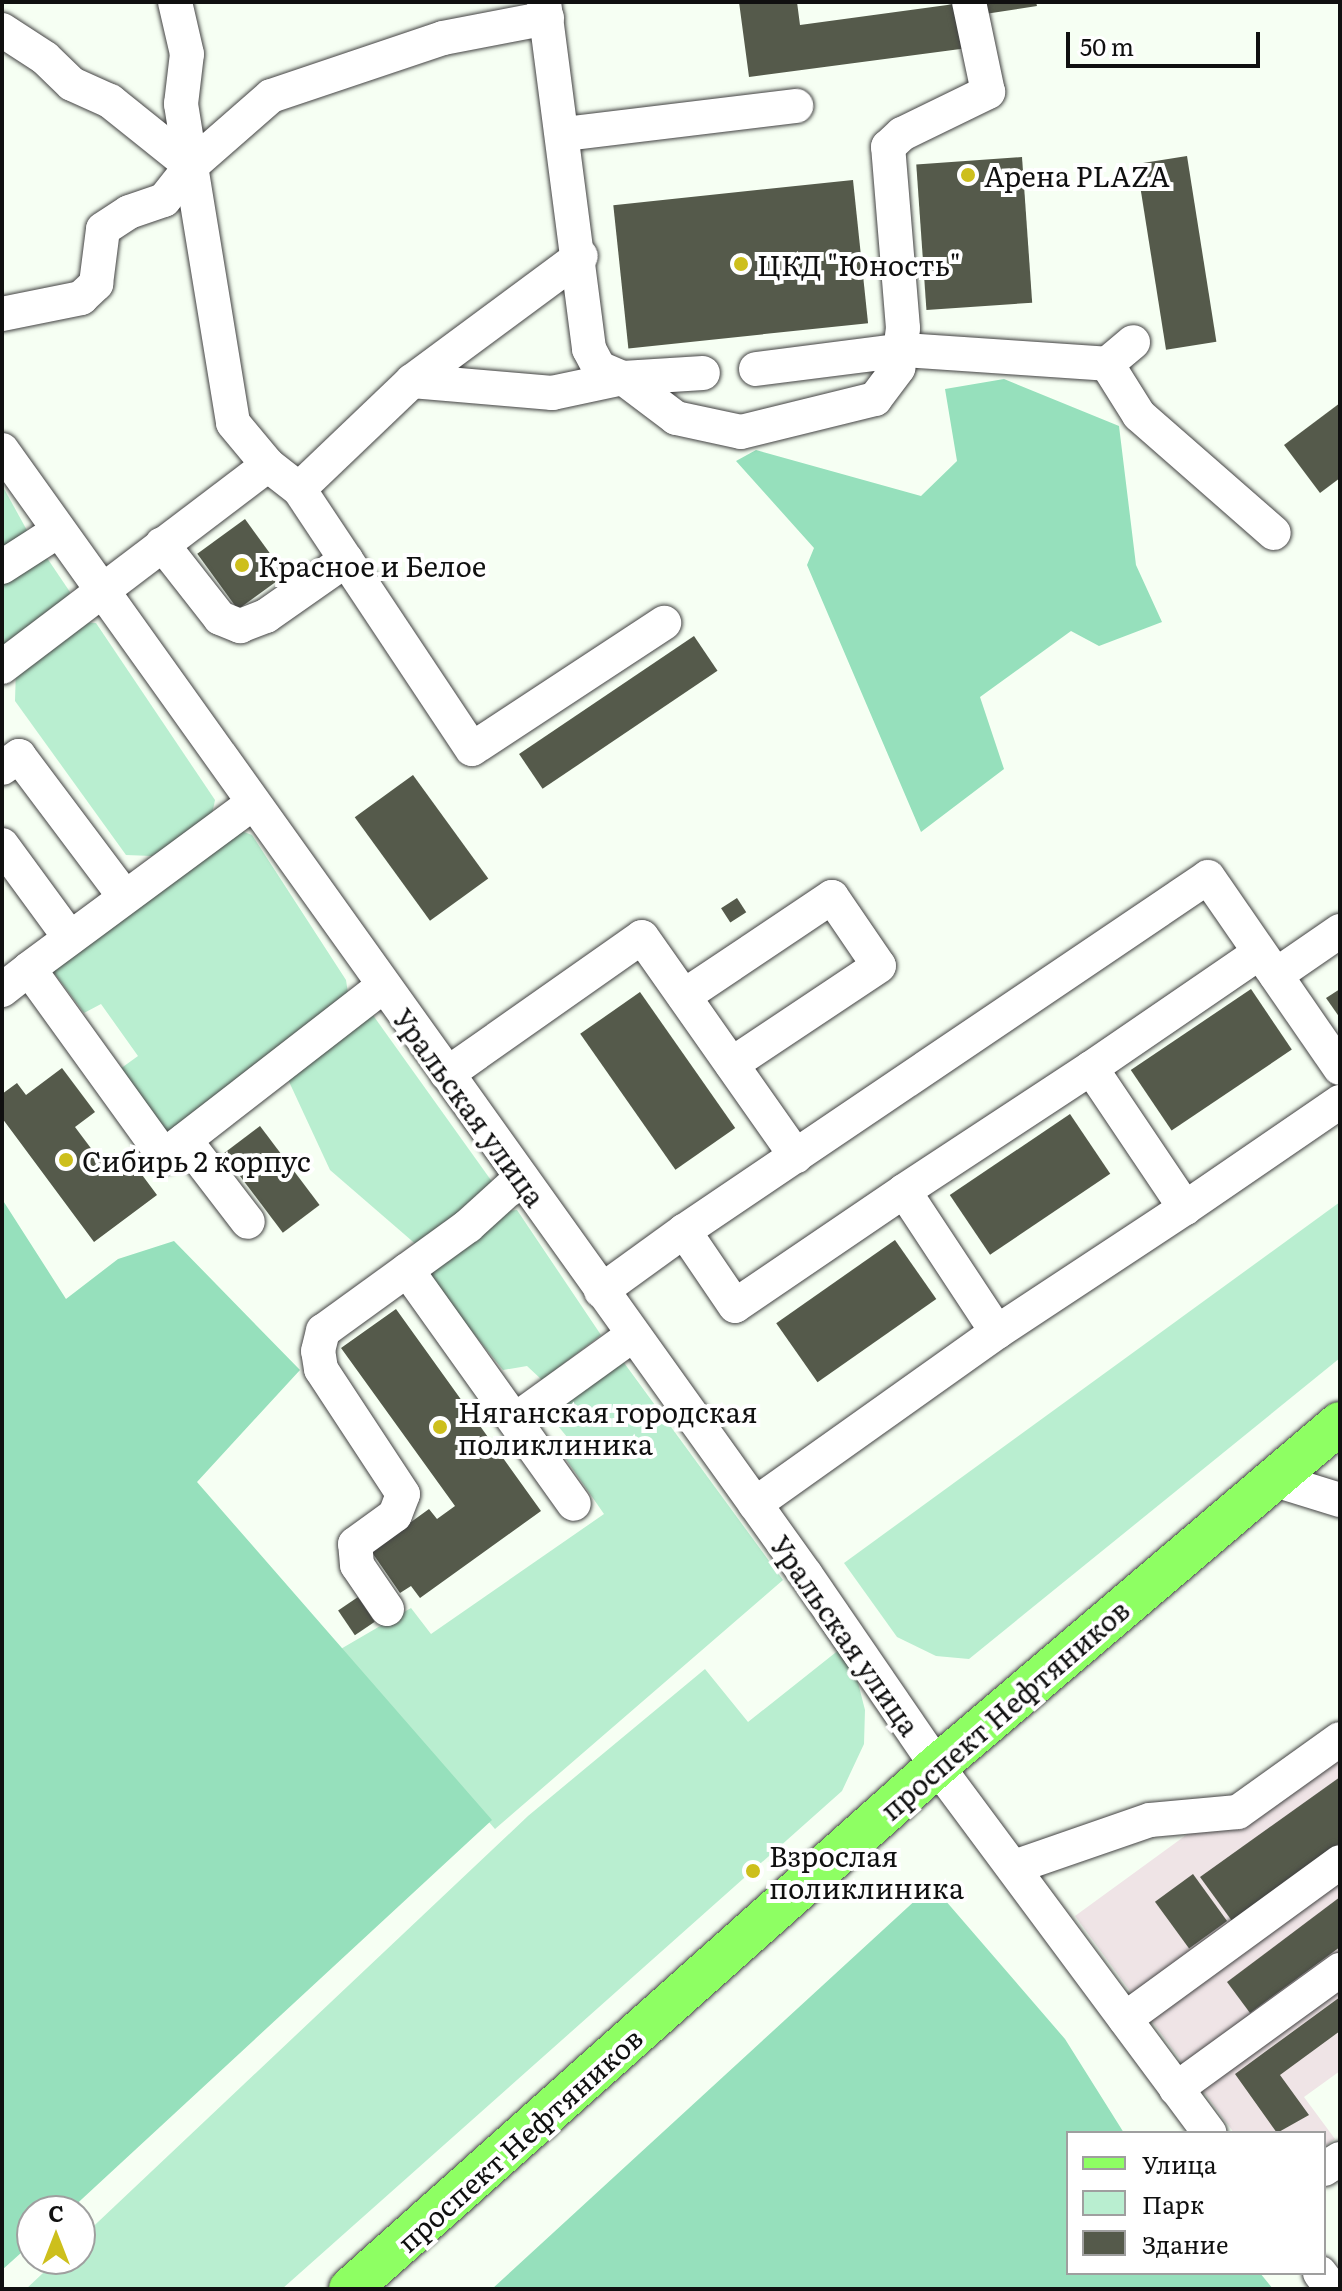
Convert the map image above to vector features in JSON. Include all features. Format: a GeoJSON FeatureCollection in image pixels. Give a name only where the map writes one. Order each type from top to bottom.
{"type":"FeatureCollection","features":[{"type":"Feature","properties":{"kind":"main road","name":"проспект Нефтяников"},"geometry":{"type":"LineString","coordinates":[[350,2289],[937,1766],[1340,1423]]}},
{"type":"Feature","properties":{"kind":"street"},"geometry":{"type":"LineString","coordinates":[[175,2],[187,54],[181,104],[233,423],[268,465],[299,489],[472,749],[664,623]]}},
{"type":"Feature","properties":{"kind":"street"},"geometry":{"type":"LineString","coordinates":[[2,314],[81,298],[96,284],[103,229],[129,212],[164,200],[191,166],[271,96],[443,38],[546,10],[581,256],[589,349],[599,368],[623,378],[676,418],[741,432],[875,399],[898,368],[904,350],[888,147],[902,134],[988,92],[969,2]]}},
{"type":"Feature","properties":{"kind":"street"},"geometry":{"type":"LineString","coordinates":[[2,30],[45,58],[72,84],[110,101],[191,166]]}},
{"type":"Feature","properties":{"kind":"street"},"geometry":{"type":"LineString","coordinates":[[564,134],[796,106]]}},
{"type":"Feature","properties":{"kind":"street"},"geometry":{"type":"LineString","coordinates":[[299,489],[412,381],[581,256]]}},
{"type":"Feature","properties":{"kind":"street"},"geometry":{"type":"LineString","coordinates":[[756,369],[904,350],[1107,364],[1133,342]]}},
{"type":"Feature","properties":{"kind":"street"},"geometry":{"type":"LineString","coordinates":[[1107,364],[1139,415],[1274,533]]}},
{"type":"Feature","properties":{"kind":"street"},"geometry":{"type":"LineString","coordinates":[[412,381],[552,393],[623,378],[703,373]]}},
{"type":"Feature","properties":{"kind":"street","name":"Уральская улица"},"geometry":{"type":"LineString","coordinates":[[2,450],[101,594],[755,1504],[937,1766],[1208,2131]]}},
{"type":"Feature","properties":{"kind":"street"},"geometry":{"type":"LineString","coordinates":[[2,667],[268,465]]}},
{"type":"Feature","properties":{"kind":"street"},"geometry":{"type":"LineString","coordinates":[[2,567],[58,531]]}},
{"type":"Feature","properties":{"kind":"street"},"geometry":{"type":"LineString","coordinates":[[162,544],[220,618],[240,626],[266,616],[346,560]]}},
{"type":"Feature","properties":{"kind":"street"},"geometry":{"type":"LineString","coordinates":[[2,768],[19,756],[125,897]]}},
{"type":"Feature","properties":{"kind":"street"},"geometry":{"type":"LineString","coordinates":[[2,990],[253,803]]}},
{"type":"Feature","properties":{"kind":"street"},"geometry":{"type":"LineString","coordinates":[[2,845],[70,938]]}},
{"type":"Feature","properties":{"kind":"street"},"geometry":{"type":"LineString","coordinates":[[601,1291],[684,1231],[1208,877],[1340,1068]]}},
{"type":"Feature","properties":{"kind":"street"},"geometry":{"type":"LineString","coordinates":[[684,996],[832,897],[879,966],[732,1064]]}},
{"type":"Feature","properties":{"kind":"street"},"geometry":{"type":"LineString","coordinates":[[684,1231],[735,1306],[1091,1068],[1268,964],[1340,931]]}},
{"type":"Feature","properties":{"kind":"street"},"geometry":{"type":"LineString","coordinates":[[447,1074],[642,937],[796,1156]]}},
{"type":"Feature","properties":{"kind":"street"},"geometry":{"type":"LineString","coordinates":[[29,969],[164,1156],[383,986]]}},
{"type":"Feature","properties":{"kind":"street"},"geometry":{"type":"LineString","coordinates":[[1091,1068],[1185,1208]]}},
{"type":"Feature","properties":{"kind":"street"},"geometry":{"type":"LineString","coordinates":[[755,1504],[997,1332],[1340,1102]]}},
{"type":"Feature","properties":{"kind":"street"},"geometry":{"type":"LineString","coordinates":[[185,1140],[248,1222]]}},
{"type":"Feature","properties":{"kind":"street"},"geometry":{"type":"LineString","coordinates":[[387,1609],[357,1565],[355,1544],[395,1515],[403,1494],[321,1369],[318,1351],[323,1331],[407,1270],[521,1178]]}},
{"type":"Feature","properties":{"kind":"street"},"geometry":{"type":"LineString","coordinates":[[904,1191],[997,1332]]}},
{"type":"Feature","properties":{"kind":"street"},"geometry":{"type":"LineString","coordinates":[[407,1270],[574,1504]]}},
{"type":"Feature","properties":{"kind":"street"},"geometry":{"type":"LineString","coordinates":[[515,1420],[633,1335]]}},
{"type":"Feature","properties":{"kind":"street"},"geometry":{"type":"LineString","coordinates":[[1272,1479],[1340,1500]]}},
{"type":"Feature","properties":{"kind":"street"},"geometry":{"type":"LineString","coordinates":[[1014,1867],[1150,1820],[1238,1812],[1340,1739]]}},
{"type":"Feature","properties":{"kind":"street"},"geometry":{"type":"LineString","coordinates":[[1125,2019],[1340,1862]]}},
{"type":"Feature","properties":{"kind":"street"},"geometry":{"type":"LineString","coordinates":[[1176,2089],[1340,1970]]}},
{"type":"Feature","properties":{"kind":"shaded area"},"geometry":{"type":"Polygon","coordinates":[[[1340,1723],[1340,2071],[1304,2097],[1335,2139],[1326,2146],[1326,2131],[1233,2131],[1075,1916],[1340,1723]]]}},
{"type":"Feature","properties":{"kind":"green space"},"geometry":{"type":"Polygon","coordinates":[[[1004,379],[1119,426],[1136,565],[1162,622],[1099,646],[1071,631],[980,697],[1004,769],[921,832],[807,565],[814,548],[736,461],[756,450],[921,496],[957,461],[945,389],[1004,379]]]}},
{"type":"Feature","properties":{"kind":"green space"},"geometry":{"type":"Polygon","coordinates":[[[2,485],[29,534],[2,556],[2,485]]]}},
{"type":"Feature","properties":{"kind":"green space"},"geometry":{"type":"Polygon","coordinates":[[[43,552],[70,592],[68,607],[2,648],[2,582],[43,552]]]}},
{"type":"Feature","properties":{"kind":"green space"},"geometry":{"type":"Polygon","coordinates":[[[78,622],[96,623],[215,800],[211,819],[152,856],[126,855],[15,701],[16,667],[78,622]]]}},
{"type":"Feature","properties":{"kind":"green space"},"geometry":{"type":"Polygon","coordinates":[[[239,830],[252,835],[346,980],[348,993],[168,1135],[120,1069],[138,1056],[101,1004],[84,1013],[52,970],[239,830]]]}},
{"type":"Feature","properties":{"kind":"green space"},"geometry":{"type":"Polygon","coordinates":[[[370,1011],[493,1183],[419,1247],[330,1170],[285,1073],[370,1011]]]}},
{"type":"Feature","properties":{"kind":"green space"},"geometry":{"type":"Polygon","coordinates":[[[2,1199],[66,1299],[118,1259],[174,1241],[300,1370],[197,1482],[492,1820],[86,2195],[16,2195],[16,2257],[2,2270],[2,1199]]]}},
{"type":"Feature","properties":{"kind":"green space"},"geometry":{"type":"Polygon","coordinates":[[[1340,1202],[1340,1358],[969,1659],[936,1656],[897,1637],[844,1563],[1340,1202]]]}},
{"type":"Feature","properties":{"kind":"green space"},"geometry":{"type":"Polygon","coordinates":[[[517,1210],[601,1335],[542,1380],[527,1366],[503,1370],[424,1272],[503,1211],[517,1210]]]}},
{"type":"Feature","properties":{"kind":"green space"},"geometry":{"type":"Polygon","coordinates":[[[622,1360],[783,1580],[495,1829],[339,1650],[411,1608],[431,1634],[604,1514],[563,1455],[572,1443],[558,1426],[564,1415],[559,1405],[622,1360]]]}},
{"type":"Feature","properties":{"kind":"green space"},"geometry":{"type":"Polygon","coordinates":[[[840,1649],[855,1671],[865,1710],[864,1744],[842,1791],[282,2289],[26,2289],[41,2275],[96,2275],[96,2224],[528,1816],[705,1669],[748,1722],[840,1649]]]}},
{"type":"Feature","properties":{"kind":"green space"},"geometry":{"type":"Polygon","coordinates":[[[932,1885],[1065,2039],[1123,2131],[1066,2131],[1066,2275],[1262,2275],[1273,2289],[492,2289],[932,1885]]]}},
{"type":"Feature","properties":{"kind":"building"},"geometry":{"type":"Polygon","coordinates":[[[739,2],[797,2],[800,25],[962,3],[968,48],[749,77],[739,2]]]}},
{"type":"Feature","properties":{"kind":"building"},"geometry":{"type":"Polygon","coordinates":[[[983,2],[1036,2],[1037,6],[985,14],[983,2]]]}},
{"type":"Feature","properties":{"kind":"building"},"geometry":{"type":"Polygon","coordinates":[[[1187,156],[1216,342],[1166,350],[1137,164],[1187,156]]]}},
{"type":"Feature","properties":{"kind":"building"},"geometry":{"type":"Polygon","coordinates":[[[1022,157],[1032,303],[926,310],[916,164],[1022,157]]]}},
{"type":"Feature","properties":{"kind":"building","name":"ЦКД \"Юность\""},"geometry":{"type":"Polygon","coordinates":[[[853,180],[868,323],[628,348],[613,205],[853,180]]]}},
{"type":"Feature","properties":{"kind":"building"},"geometry":{"type":"Polygon","coordinates":[[[1340,403],[1340,478],[1320,493],[1284,445],[1340,403]]]}},
{"type":"Feature","properties":{"kind":"building","name":"Красное и Белое"},"geometry":{"type":"Polygon","coordinates":[[[245,519],[286,575],[238,610],[197,554],[245,519]]]}},
{"type":"Feature","properties":{"kind":"building"},"geometry":{"type":"Polygon","coordinates":[[[694,636],[717,671],[543,789],[519,754],[694,636]]]}},
{"type":"Feature","properties":{"kind":"building"},"geometry":{"type":"Polygon","coordinates":[[[413,775],[488,879],[430,921],[355,817],[413,775]]]}},
{"type":"Feature","properties":{"kind":"building"},"geometry":{"type":"Polygon","coordinates":[[[737,898],[746,912],[730,923],[721,908],[737,898]]]}},
{"type":"Feature","properties":{"kind":"building"},"geometry":{"type":"Polygon","coordinates":[[[1251,989],[1292,1050],[1172,1131],[1131,1070],[1251,989]]]}},
{"type":"Feature","properties":{"kind":"building"},"geometry":{"type":"Polygon","coordinates":[[[1340,989],[1340,1018],[1326,998],[1340,989]]]}},
{"type":"Feature","properties":{"kind":"building"},"geometry":{"type":"Polygon","coordinates":[[[640,992],[735,1128],[675,1170],[580,1034],[640,992]]]}},
{"type":"Feature","properties":{"kind":"building","name":"Сибирь 2 корпус"},"geometry":{"type":"Polygon","coordinates":[[[62,1068],[95,1112],[75,1127],[105,1167],[125,1152],[157,1195],[94,1242],[2,1118],[2,1094],[17,1083],[26,1095],[62,1068]]]}},
{"type":"Feature","properties":{"kind":"building"},"geometry":{"type":"Polygon","coordinates":[[[1070,1114],[1110,1174],[990,1255],[950,1195],[1070,1114]]]}},
{"type":"Feature","properties":{"kind":"building"},"geometry":{"type":"Polygon","coordinates":[[[260,1126],[320,1205],[283,1233],[223,1154],[260,1126]]]}},
{"type":"Feature","properties":{"kind":"building"},"geometry":{"type":"Polygon","coordinates":[[[895,1240],[936,1299],[818,1382],[776,1323],[895,1240]]]}},
{"type":"Feature","properties":{"kind":"building","name":"Няганская городская поликлиника"},"geometry":{"type":"Polygon","coordinates":[[[396,1309],[541,1511],[420,1598],[411,1586],[400,1593],[371,1551],[429,1509],[437,1519],[455,1506],[341,1348],[396,1309]]]}},
{"type":"Feature","properties":{"kind":"building"},"geometry":{"type":"Polygon","coordinates":[[[358,1597],[375,1622],[355,1635],[338,1610],[358,1597]]]}},
{"type":"Feature","properties":{"kind":"building"},"geometry":{"type":"Polygon","coordinates":[[[1340,1777],[1340,1843],[1232,1921],[1200,1877],[1340,1777]]]}},
{"type":"Feature","properties":{"kind":"building"},"geometry":{"type":"Polygon","coordinates":[[[1193,1874],[1227,1921],[1189,1949],[1155,1902],[1193,1874]]]}},
{"type":"Feature","properties":{"kind":"building"},"geometry":{"type":"Polygon","coordinates":[[[1340,1897],[1340,1947],[1250,2013],[1227,1982],[1340,1897]]]}},
{"type":"Feature","properties":{"kind":"building"},"geometry":{"type":"Polygon","coordinates":[[[1340,1997],[1340,2031],[1280,2075],[1309,2115],[1276,2131],[1235,2074],[1340,1997]]]}},
{"type":"Feature","properties":{"kind":"place","name":"Арена PLAZA"},"geometry":{"type":"Point","coordinates":[968,175]}},
{"type":"Feature","properties":{"kind":"place","name":"ЦКД \"Юность\""},"geometry":{"type":"Point","coordinates":[741,264]}},
{"type":"Feature","properties":{"kind":"place","name":"Красное и Белое"},"geometry":{"type":"Point","coordinates":[242,565]}},
{"type":"Feature","properties":{"kind":"place","name":"Сибирь 2 корпус"},"geometry":{"type":"Point","coordinates":[66,1160]}},
{"type":"Feature","properties":{"kind":"place","name":"Няганская городская поликлиника"},"geometry":{"type":"Point","coordinates":[440,1427]}},
{"type":"Feature","properties":{"kind":"place","name":"Взрослая поликлиника"},"geometry":{"type":"Point","coordinates":[753,1871]}}]}
